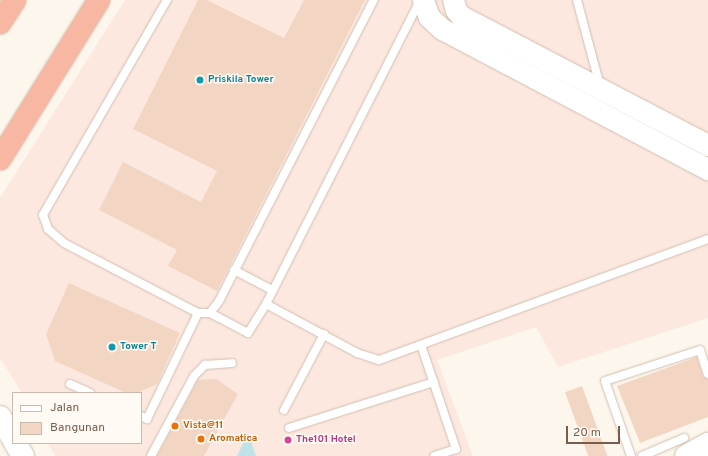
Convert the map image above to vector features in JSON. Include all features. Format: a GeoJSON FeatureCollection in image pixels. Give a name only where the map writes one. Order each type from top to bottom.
{"type":"FeatureCollection","features":[{"type":"Feature","properties":{"kind":"highway"},"geometry":{"type":"LineString","coordinates":[[0,23],[15,0]]}},
{"type":"Feature","properties":{"kind":"highway"},"geometry":{"type":"LineString","coordinates":[[0,159],[99,0]]}},
{"type":"Feature","properties":{"kind":"main road"},"geometry":{"type":"LineString","coordinates":[[0,417],[12,437]]}},
{"type":"Feature","properties":{"kind":"main road"},"geometry":{"type":"LineString","coordinates":[[16,444],[23,456]]}},
{"type":"Feature","properties":{"kind":"main road"},"geometry":{"type":"LineString","coordinates":[[685,447],[708,444]]}},
{"type":"Feature","properties":{"kind":"street"},"geometry":{"type":"LineString","coordinates":[[423,0],[429,17],[442,29],[708,168]]}},
{"type":"Feature","properties":{"kind":"street"},"geometry":{"type":"LineString","coordinates":[[453,0],[456,10],[461,16],[708,145]]}},
{"type":"Feature","properties":{"kind":"lane"},"geometry":{"type":"LineString","coordinates":[[167,0],[43,215],[48,229],[64,243],[198,313],[210,313],[248,333],[266,304],[420,0]]}},
{"type":"Feature","properties":{"kind":"lane"},"geometry":{"type":"LineString","coordinates":[[210,313],[234,270],[374,0]]}},
{"type":"Feature","properties":{"kind":"lane"},"geometry":{"type":"LineString","coordinates":[[577,0],[602,90]]}},
{"type":"Feature","properties":{"kind":"lane"},"geometry":{"type":"LineString","coordinates":[[266,304],[357,353],[379,360],[708,240]]}},
{"type":"Feature","properties":{"kind":"lane"},"geometry":{"type":"LineString","coordinates":[[234,270],[272,290]]}},
{"type":"Feature","properties":{"kind":"lane"},"geometry":{"type":"LineString","coordinates":[[142,416],[147,419],[198,313]]}},
{"type":"Feature","properties":{"kind":"lane"},"geometry":{"type":"LineString","coordinates":[[284,410],[324,334]]}},
{"type":"Feature","properties":{"kind":"lane"},"geometry":{"type":"LineString","coordinates":[[421,345],[456,449],[434,456]]}},
{"type":"Feature","properties":{"kind":"lane"},"geometry":{"type":"LineString","coordinates":[[631,456],[605,381],[700,350],[708,374]]}},
{"type":"Feature","properties":{"kind":"lane"},"geometry":{"type":"LineString","coordinates":[[151,456],[194,376],[204,365],[232,363]]}},
{"type":"Feature","properties":{"kind":"lane"},"geometry":{"type":"LineString","coordinates":[[289,428],[434,382]]}},
{"type":"Feature","properties":{"kind":"lane"},"geometry":{"type":"LineString","coordinates":[[70,384],[88,392]]}},
{"type":"Feature","properties":{"kind":"lane"},"geometry":{"type":"LineString","coordinates":[[642,456],[685,447]]}},
{"type":"Feature","properties":{"kind":"shaded area"},"geometry":{"type":"Polygon","coordinates":[[[125,0],[708,0],[708,318],[558,367],[536,327],[437,360],[473,456],[55,456],[49,444],[142,444],[142,392],[21,392],[0,358],[0,198],[125,0]]]}},
{"type":"Feature","properties":{"kind":"water"},"geometry":{"type":"Polygon","coordinates":[[[248,433],[256,456],[237,456],[248,433]]]}},
{"type":"Feature","properties":{"kind":"building"},"geometry":{"type":"Polygon","coordinates":[[[198,0],[207,0],[284,38],[304,0],[365,0],[217,291],[168,266],[177,250],[99,210],[123,162],[201,202],[217,171],[133,129],[198,0]]]}},
{"type":"Feature","properties":{"kind":"building","name":"Tower T"},"geometry":{"type":"Polygon","coordinates":[[[69,283],[180,333],[157,384],[139,392],[124,392],[55,361],[46,334],[69,283]]]}},
{"type":"Feature","properties":{"kind":"building"},"geometry":{"type":"Polygon","coordinates":[[[697,357],[703,376],[708,379],[708,417],[640,443],[617,386],[697,357]]]}},
{"type":"Feature","properties":{"kind":"building"},"geometry":{"type":"Polygon","coordinates":[[[216,379],[238,394],[204,456],[157,456],[198,380],[216,379]]]}},
{"type":"Feature","properties":{"kind":"building"},"geometry":{"type":"Polygon","coordinates":[[[582,386],[607,456],[588,456],[565,392],[582,386]]]}},
{"type":"Feature","properties":{"kind":"place","name":"Priskila Tower"},"geometry":{"type":"Point","coordinates":[200,80]}},
{"type":"Feature","properties":{"kind":"place","name":"Tower T"},"geometry":{"type":"Point","coordinates":[112,347]}},
{"type":"Feature","properties":{"kind":"place","name":"Vista@11"},"geometry":{"type":"Point","coordinates":[175,426]}},
{"type":"Feature","properties":{"kind":"place","name":"Aromatica"},"geometry":{"type":"Point","coordinates":[201,439]}},
{"type":"Feature","properties":{"kind":"place","name":"The101 Hotel"},"geometry":{"type":"Point","coordinates":[288,440]}}]}
